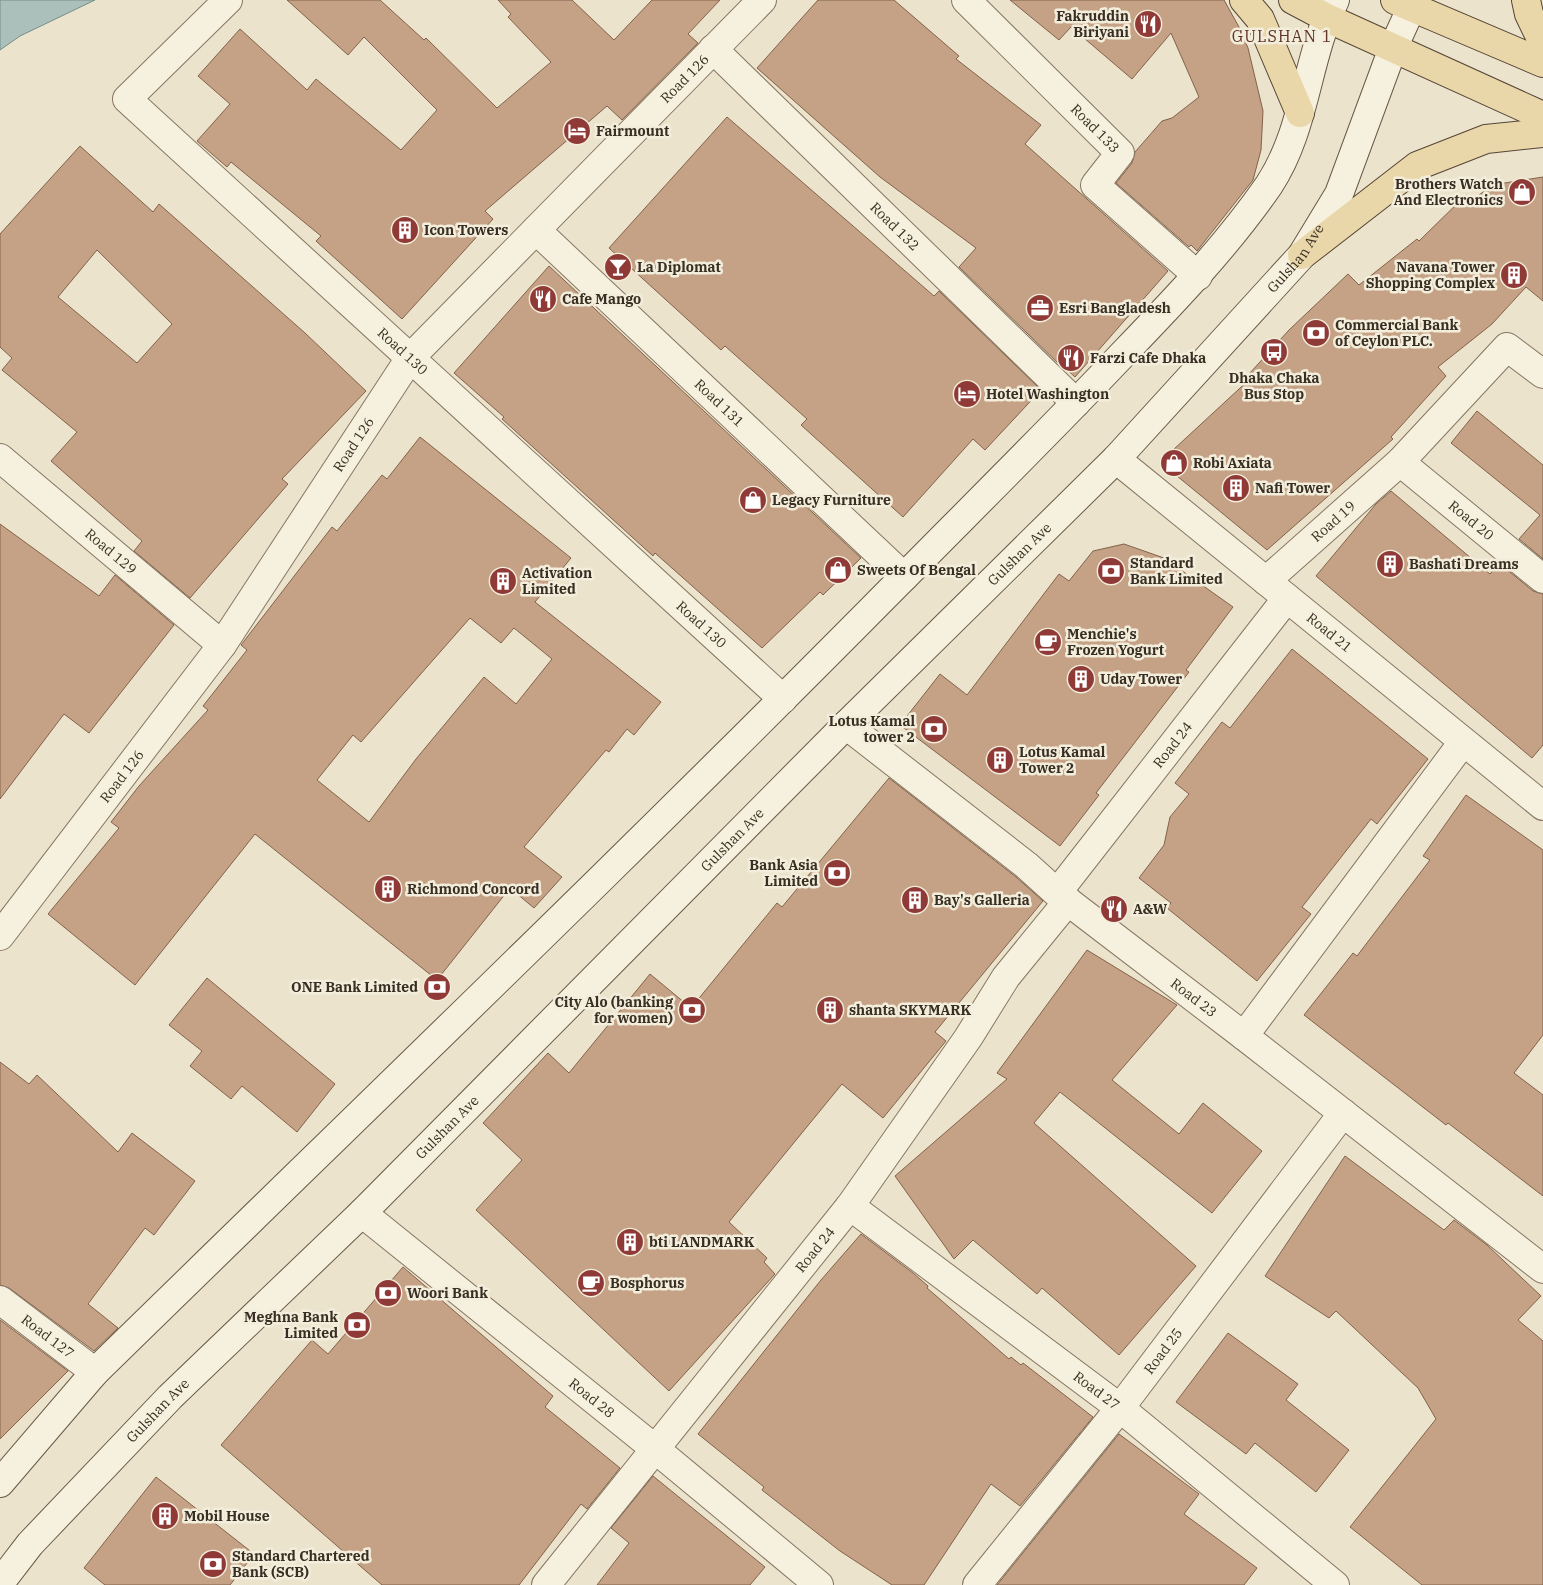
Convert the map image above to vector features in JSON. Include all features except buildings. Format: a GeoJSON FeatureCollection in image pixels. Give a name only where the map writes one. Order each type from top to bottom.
{"type":"FeatureCollection","features":[{"type":"Feature","properties":{"kind":"main road"},"geometry":{"type":"LineString","coordinates":[[1244,0],[1260,19],[1300,113]]}},
{"type":"Feature","properties":{"kind":"main road"},"geometry":{"type":"LineString","coordinates":[[1293,0],[1331,9],[1394,48],[1543,116]]}},
{"type":"Feature","properties":{"kind":"main road"},"geometry":{"type":"LineString","coordinates":[[1526,0],[1529,14],[1543,43]]}},
{"type":"Feature","properties":{"kind":"main road"},"geometry":{"type":"LineString","coordinates":[[1407,2],[1543,63]]}},
{"type":"Feature","properties":{"kind":"main road"},"geometry":{"type":"LineString","coordinates":[[1302,255],[1417,166],[1486,140],[1543,133]]}},
{"type":"Feature","properties":{"kind":"street","name":"Road 130"},"geometry":{"type":"LineString","coordinates":[[228,0],[126,100],[783,699]]}},
{"type":"Feature","properties":{"kind":"street","name":"Road 126"},"geometry":{"type":"LineString","coordinates":[[4,922],[222,645],[410,358],[762,0]]}},
{"type":"Feature","properties":{"kind":"street","name":"Road 133"},"geometry":{"type":"LineString","coordinates":[[966,0],[1120,153],[1095,185],[1198,276]]}},
{"type":"Feature","properties":{"kind":"street","name":"Gulshan Ave"},"geometry":{"type":"LineString","coordinates":[[0,1583],[30,1544],[170,1397],[362,1213],[846,725],[1116,459],[1302,255],[1338,194],[1394,48],[1407,2]]}},
{"type":"Feature","properties":{"kind":"street"},"geometry":{"type":"LineString","coordinates":[[0,1483],[95,1372],[783,699],[1076,403],[1198,276],[1270,183],[1284,158],[1300,113],[1331,9]]}},
{"type":"Feature","properties":{"kind":"street","name":"Road 132"},"geometry":{"type":"LineString","coordinates":[[713,49],[1076,403]]}},
{"type":"Feature","properties":{"kind":"street","name":"Road 131"},"geometry":{"type":"LineString","coordinates":[[536,230],[904,577]]}},
{"type":"Feature","properties":{"kind":"street","name":"Road 19"},"geometry":{"type":"LineString","coordinates":[[1277,589],[1400,462],[1507,347],[1543,374]]}},
{"type":"Feature","properties":{"kind":"street","name":"Road 129"},"geometry":{"type":"LineString","coordinates":[[0,458],[222,645]]}},
{"type":"Feature","properties":{"kind":"street","name":"Road 21"},"geometry":{"type":"LineString","coordinates":[[1116,459],[1463,742],[1538,792]]}},
{"type":"Feature","properties":{"kind":"street","name":"Road 20"},"geometry":{"type":"LineString","coordinates":[[1400,462],[1543,579]]}},
{"type":"Feature","properties":{"kind":"street","name":"Road 24"},"geometry":{"type":"LineString","coordinates":[[546,1585],[850,1206],[968,1038],[1006,977],[1277,589]]}},
{"type":"Feature","properties":{"kind":"street","name":"Road 23"},"geometry":{"type":"LineString","coordinates":[[846,725],[1026,865],[1062,897],[1344,1113],[1543,1269]]}},
{"type":"Feature","properties":{"kind":"street"},"geometry":{"type":"LineString","coordinates":[[1244,1036],[1463,742]]}},
{"type":"Feature","properties":{"kind":"street","name":"Road 25"},"geometry":{"type":"LineString","coordinates":[[976,1585],[1120,1408],[1344,1113]]}},
{"type":"Feature","properties":{"kind":"street","name":"Road 27"},"geometry":{"type":"LineString","coordinates":[[850,1206],[1120,1408],[1335,1585]]}},
{"type":"Feature","properties":{"kind":"street","name":"Road 28"},"geometry":{"type":"LineString","coordinates":[[362,1213],[654,1448],[819,1585]]}},
{"type":"Feature","properties":{"kind":"street","name":"Road 127"},"geometry":{"type":"LineString","coordinates":[[0,1300],[95,1372]]}},
{"type":"Feature","properties":{"kind":"shaded area"},"geometry":{"type":"Polygon","coordinates":[[[0,0],[95,0],[20,36],[0,50],[0,0]]]}},
{"type":"Feature","properties":{"kind":"place","name":"Fakruddin Biriyani"},"geometry":{"type":"Point","coordinates":[1148,24]}},
{"type":"Feature","properties":{"kind":"place","name":"Fairmount"},"geometry":{"type":"Point","coordinates":[577,131]}},
{"type":"Feature","properties":{"kind":"place","name":"Brothers Watch And Electronics"},"geometry":{"type":"Point","coordinates":[1522,192]}},
{"type":"Feature","properties":{"kind":"place","name":"Icon Towers"},"geometry":{"type":"Point","coordinates":[405,230]}},
{"type":"Feature","properties":{"kind":"place","name":"La Diplomat"},"geometry":{"type":"Point","coordinates":[618,267]}},
{"type":"Feature","properties":{"kind":"place","name":"Navana Tower Shopping Complex"},"geometry":{"type":"Point","coordinates":[1514,275]}},
{"type":"Feature","properties":{"kind":"place","name":"Cafe Mango"},"geometry":{"type":"Point","coordinates":[543,299]}},
{"type":"Feature","properties":{"kind":"place","name":"Esri Bangladesh"},"geometry":{"type":"Point","coordinates":[1040,308]}},
{"type":"Feature","properties":{"kind":"place","name":"Commercial Bank of Ceylon PLC."},"geometry":{"type":"Point","coordinates":[1316,333]}},
{"type":"Feature","properties":{"kind":"place","name":"Dhaka Chaka Bus Stop"},"geometry":{"type":"Point","coordinates":[1274,352]}},
{"type":"Feature","properties":{"kind":"place","name":"Farzi Cafe Dhaka"},"geometry":{"type":"Point","coordinates":[1071,358]}},
{"type":"Feature","properties":{"kind":"place","name":"Hotel Washington"},"geometry":{"type":"Point","coordinates":[967,394]}},
{"type":"Feature","properties":{"kind":"place","name":"Robi Axiata"},"geometry":{"type":"Point","coordinates":[1174,463]}},
{"type":"Feature","properties":{"kind":"place","name":"Nafi Tower"},"geometry":{"type":"Point","coordinates":[1236,488]}},
{"type":"Feature","properties":{"kind":"place","name":"Legacy Furniture"},"geometry":{"type":"Point","coordinates":[753,500]}},
{"type":"Feature","properties":{"kind":"place","name":"Bashati Dreams"},"geometry":{"type":"Point","coordinates":[1390,564]}},
{"type":"Feature","properties":{"kind":"place","name":"Sweets Of Bengal"},"geometry":{"type":"Point","coordinates":[838,570]}},
{"type":"Feature","properties":{"kind":"place","name":"Standard Bank Limited"},"geometry":{"type":"Point","coordinates":[1111,571]}},
{"type":"Feature","properties":{"kind":"place","name":"Activation Limited"},"geometry":{"type":"Point","coordinates":[503,581]}},
{"type":"Feature","properties":{"kind":"place","name":"Menchie's Frozen Yogurt"},"geometry":{"type":"Point","coordinates":[1048,642]}},
{"type":"Feature","properties":{"kind":"place","name":"Uday Tower"},"geometry":{"type":"Point","coordinates":[1081,679]}},
{"type":"Feature","properties":{"kind":"place","name":"Lotus Kamal tower 2"},"geometry":{"type":"Point","coordinates":[934,729]}},
{"type":"Feature","properties":{"kind":"place","name":"Lotus Kamal Tower 2"},"geometry":{"type":"Point","coordinates":[1000,760]}},
{"type":"Feature","properties":{"kind":"place","name":"Bank Asia Limited"},"geometry":{"type":"Point","coordinates":[837,873]}},
{"type":"Feature","properties":{"kind":"place","name":"Richmond Concord"},"geometry":{"type":"Point","coordinates":[388,889]}},
{"type":"Feature","properties":{"kind":"place","name":"Bay's Galleria"},"geometry":{"type":"Point","coordinates":[915,900]}},
{"type":"Feature","properties":{"kind":"place","name":"A&W"},"geometry":{"type":"Point","coordinates":[1114,909]}},
{"type":"Feature","properties":{"kind":"place","name":"ONE Bank Limited"},"geometry":{"type":"Point","coordinates":[437,987]}},
{"type":"Feature","properties":{"kind":"place","name":"City Alo (banking for women)"},"geometry":{"type":"Point","coordinates":[692,1010]}},
{"type":"Feature","properties":{"kind":"place","name":"shanta SKYMARK"},"geometry":{"type":"Point","coordinates":[830,1010]}},
{"type":"Feature","properties":{"kind":"place","name":"bti LANDMARK"},"geometry":{"type":"Point","coordinates":[630,1242]}},
{"type":"Feature","properties":{"kind":"place","name":"Bosphorus"},"geometry":{"type":"Point","coordinates":[591,1283]}},
{"type":"Feature","properties":{"kind":"place","name":"Woori Bank"},"geometry":{"type":"Point","coordinates":[388,1293]}},
{"type":"Feature","properties":{"kind":"place","name":"Meghna Bank Limited"},"geometry":{"type":"Point","coordinates":[357,1325]}},
{"type":"Feature","properties":{"kind":"place","name":"Mobil House"},"geometry":{"type":"Point","coordinates":[165,1516]}},
{"type":"Feature","properties":{"kind":"place","name":"Standard Chartered Bank (SCB)"},"geometry":{"type":"Point","coordinates":[213,1564]}},
{"type":"Feature","properties":{"kind":"district","name":"GULSHAN 1"},"geometry":{"type":"Point","coordinates":[1282,36]}}]}
